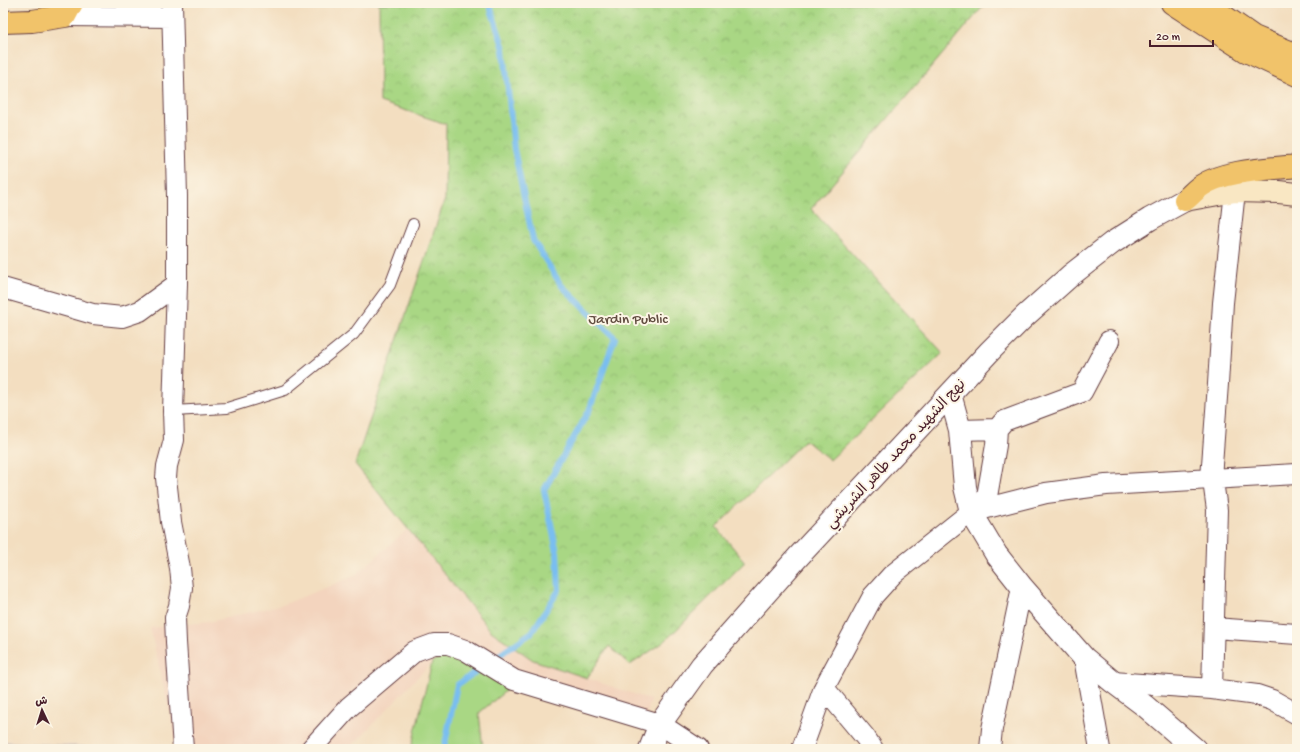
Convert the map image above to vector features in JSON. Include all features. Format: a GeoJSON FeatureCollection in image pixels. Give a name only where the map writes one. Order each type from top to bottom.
{"type":"FeatureCollection","features":[{"type":"Feature","properties":{"kind":"main road"},"geometry":{"type":"LineString","coordinates":[[1172,3],[1246,51],[1297,75]]}},
{"type":"Feature","properties":{"kind":"main road"},"geometry":{"type":"LineString","coordinates":[[1205,3],[1254,36],[1297,55]]}},
{"type":"Feature","properties":{"kind":"main road"},"geometry":{"type":"LineString","coordinates":[[3,22],[32,21],[68,10]]}},
{"type":"Feature","properties":{"kind":"main road"},"geometry":{"type":"LineString","coordinates":[[1185,200],[1202,186],[1219,177],[1260,169],[1297,166]]}},
{"type":"Feature","properties":{"kind":"main road"},"geometry":{"type":"LineString","coordinates":[[1185,200],[1235,191],[1297,194]]}},
{"type":"Feature","properties":{"kind":"street"},"geometry":{"type":"LineString","coordinates":[[68,10],[172,10],[177,196],[177,284],[173,410],[174,440],[167,466],[166,478],[171,522],[180,568],[182,588],[176,618],[176,630],[183,749]]}},
{"type":"Feature","properties":{"kind":"street"},"geometry":{"type":"LineString","coordinates":[[1212,689],[1217,510],[1214,488],[1210,478],[1223,303],[1235,191]]}},
{"type":"Feature","properties":{"kind":"street","name":"نهج الشهيد محمد طاهر الشريشي"},"geometry":{"type":"LineString","coordinates":[[650,749],[660,724],[702,665],[798,557],[995,346],[1025,316],[1071,275],[1112,243],[1185,200]]}},
{"type":"Feature","properties":{"kind":"street"},"geometry":{"type":"LineString","coordinates":[[3,288],[93,314],[122,317],[140,311],[177,284]]}},
{"type":"Feature","properties":{"kind":"street"},"geometry":{"type":"LineString","coordinates":[[978,510],[996,445],[997,428],[1004,421],[1082,392],[1109,341]]}},
{"type":"Feature","properties":{"kind":"street"},"geometry":{"type":"LineString","coordinates":[[950,394],[960,430],[965,487],[978,510],[996,554],[1022,588],[1084,658],[1145,706],[1195,749]]}},
{"type":"Feature","properties":{"kind":"street"},"geometry":{"type":"LineString","coordinates":[[960,430],[997,428]]}},
{"type":"Feature","properties":{"kind":"street"},"geometry":{"type":"LineString","coordinates":[[802,749],[824,688],[873,596],[892,575],[978,510],[1046,493],[1106,485],[1297,474]]}},
{"type":"Feature","properties":{"kind":"street"},"geometry":{"type":"LineString","coordinates":[[990,749],[992,729],[1022,588]]}},
{"type":"Feature","properties":{"kind":"street"},"geometry":{"type":"LineString","coordinates":[[1214,628],[1297,634]]}},
{"type":"Feature","properties":{"kind":"street"},"geometry":{"type":"LineString","coordinates":[[311,749],[349,707],[415,651],[434,644],[448,644],[465,650],[514,680],[660,724],[698,749]]}},
{"type":"Feature","properties":{"kind":"street"},"geometry":{"type":"LineString","coordinates":[[1084,658],[1100,749]]}},
{"type":"Feature","properties":{"kind":"street"},"geometry":{"type":"LineString","coordinates":[[1113,682],[1212,689],[1257,695],[1272,700],[1297,714]]}},
{"type":"Feature","properties":{"kind":"street"},"geometry":{"type":"LineString","coordinates":[[824,688],[865,736],[873,749]]}},
{"type":"Feature","properties":{"kind":"lane"},"geometry":{"type":"LineString","coordinates":[[173,410],[227,408],[265,398],[285,390],[354,334],[390,284],[413,224]]}},
{"type":"Feature","properties":{"kind":"shaded area"},"geometry":{"type":"Polygon","coordinates":[[[408,529],[491,631],[533,660],[651,700],[643,728],[510,687],[449,654],[432,662],[349,749],[178,749],[150,628],[209,622],[285,604],[354,576],[408,529]]]}},
{"type":"Feature","properties":{"kind":"shaded area"},"geometry":{"type":"Polygon","coordinates":[[[3,741],[116,748],[116,749],[3,749],[3,741]]]}},
{"type":"Feature","properties":{"kind":"green space","name":"Jardin Public"},"geometry":{"type":"Polygon","coordinates":[[[379,3],[986,3],[811,209],[943,353],[830,460],[805,440],[716,527],[745,562],[664,642],[630,665],[609,646],[587,678],[533,660],[491,631],[355,464],[445,199],[446,124],[380,102],[379,3]]]}},
{"type":"Feature","properties":{"kind":"green space"},"geometry":{"type":"Polygon","coordinates":[[[449,654],[510,687],[479,713],[483,749],[411,749],[432,662],[449,654]]]}},
{"type":"Feature","properties":{"kind":"waterway"},"geometry":{"type":"LineString","coordinates":[[444,749],[457,685],[532,632],[559,590],[557,552],[544,490],[589,411],[615,338],[561,285],[533,240],[514,149],[504,49],[489,3]]}}]}
